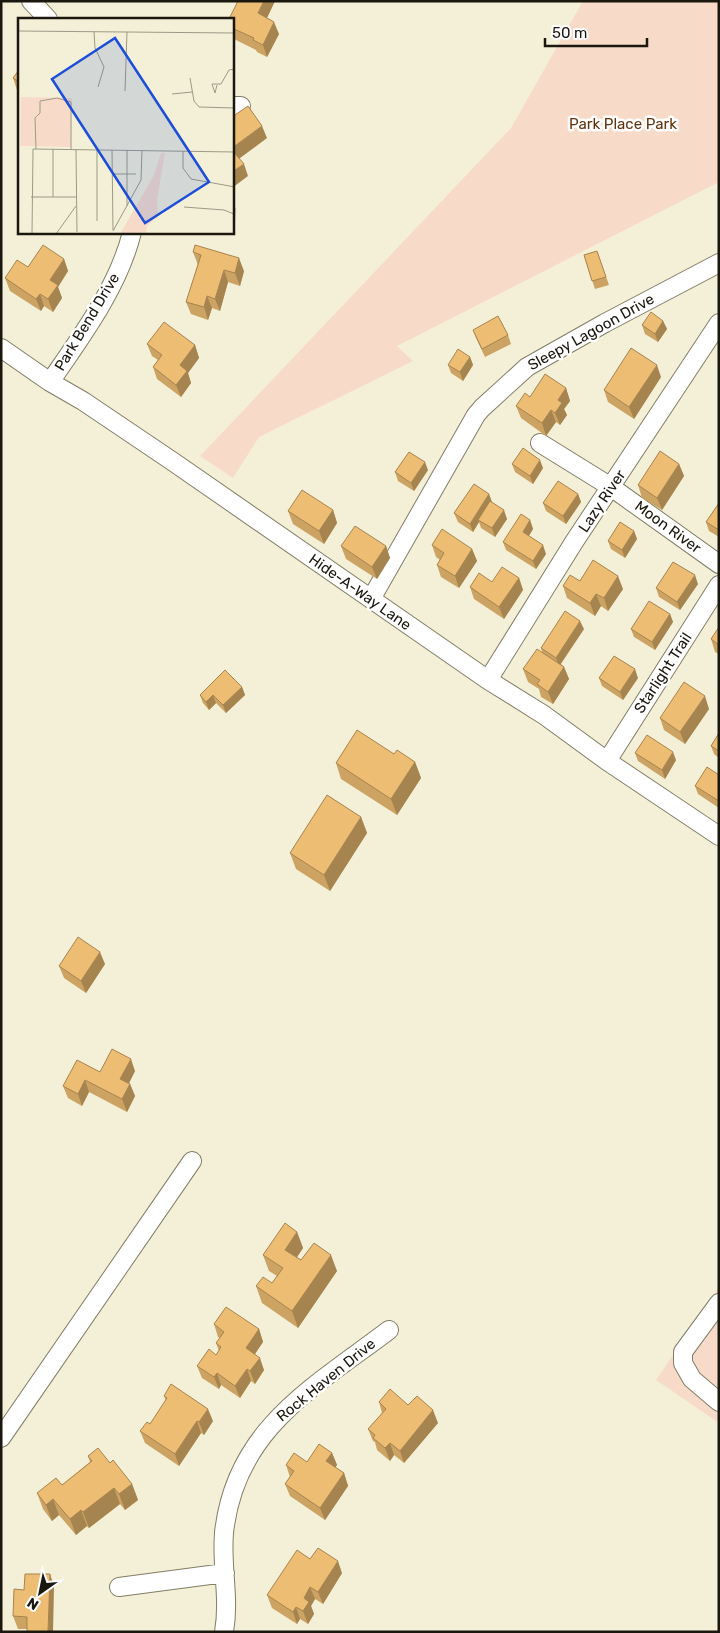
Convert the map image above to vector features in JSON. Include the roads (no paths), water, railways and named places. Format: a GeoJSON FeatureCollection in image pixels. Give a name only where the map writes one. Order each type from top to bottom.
{"type":"FeatureCollection","features":[{"type":"Feature","properties":{"kind":"street"},"geometry":{"type":"LineString","coordinates":[[31,1],[47,18]]}},
{"type":"Feature","properties":{"kind":"street","name":"Park Bend Drive"},"geometry":{"type":"LineString","coordinates":[[50,382],[105,298],[129,248],[132,234]]}},
{"type":"Feature","properties":{"kind":"street","name":"Sleepy Lagoon Drive"},"geometry":{"type":"LineString","coordinates":[[371,599],[476,414],[482,408],[527,367],[605,323],[719,263]]}},
{"type":"Feature","properties":{"kind":"street","name":"Lazy River"},"geometry":{"type":"LineString","coordinates":[[488,680],[574,542],[719,323]]}},
{"type":"Feature","properties":{"kind":"street","name":"Hide-A-Way Lane"},"geometry":{"type":"LineString","coordinates":[[1,348],[50,382],[99,412],[488,680],[544,715],[719,836]]}},
{"type":"Feature","properties":{"kind":"street","name":"Moon River"},"geometry":{"type":"LineString","coordinates":[[540,443],[611,486],[719,564]]}},
{"type":"Feature","properties":{"kind":"street","name":"Starlight Trail"},"geometry":{"type":"LineString","coordinates":[[607,760],[719,586]]}},
{"type":"Feature","properties":{"kind":"street"},"geometry":{"type":"LineString","coordinates":[[1,1438],[192,1161]]}},
{"type":"Feature","properties":{"kind":"street"},"geometry":{"type":"LineString","coordinates":[[719,1302],[683,1352],[683,1363],[692,1379],[719,1402]]}},
{"type":"Feature","properties":{"kind":"street","name":"Rock Haven Drive"},"geometry":{"type":"LineString","coordinates":[[224,1632],[227,1600],[224,1544],[229,1503],[238,1477],[253,1447],[290,1405],[389,1330]]}},
{"type":"Feature","properties":{"kind":"street"},"geometry":{"type":"LineString","coordinates":[[119,1587],[225,1573]]}},
{"type":"Feature","properties":{"kind":"park label","name":"Park Place Park"},"geometry":{"type":"Point","coordinates":[623,124]}}]}
